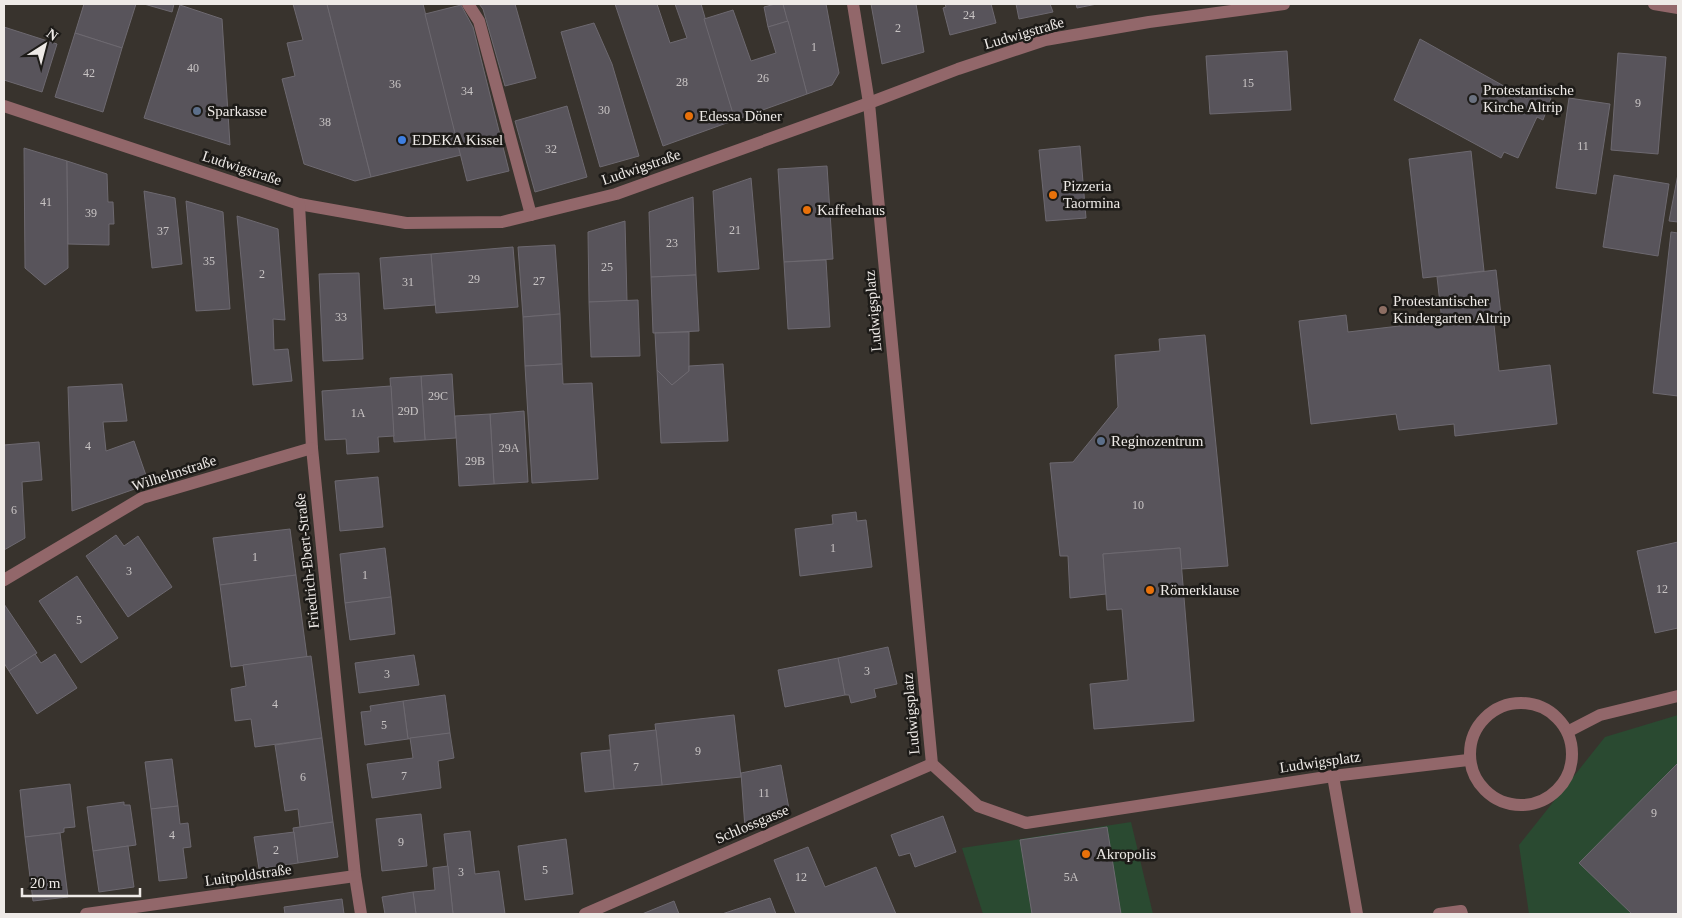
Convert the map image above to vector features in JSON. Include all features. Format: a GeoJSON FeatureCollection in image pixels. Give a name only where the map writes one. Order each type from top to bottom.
{"type":"FeatureCollection","features":[{"type":"Feature","properties":{"kind":"street"},"geometry":{"type":"LineString","coordinates":[[468,4],[480,21],[531,215]]}},
{"type":"Feature","properties":{"kind":"street","name":"Ludwigsplatz"},"geometry":{"type":"LineString","coordinates":[[853,4],[869,103],[932,764],[978,806],[1026,823],[1333,776],[1468,760]]}},
{"type":"Feature","properties":{"kind":"street","name":"Ludwigstraße"},"geometry":{"type":"LineString","coordinates":[[4,106],[299,204],[406,223],[502,222],[616,194],[958,69],[1045,40],[1149,22],[1284,4]]}},
{"type":"Feature","properties":{"kind":"street"},"geometry":{"type":"LineString","coordinates":[[1654,4],[1678,8]]}},
{"type":"Feature","properties":{"kind":"street","name":"Friedrich-Ebert-Straße"},"geometry":{"type":"LineString","coordinates":[[299,204],[312,448],[355,876],[361,914]]}},
{"type":"Feature","properties":{"kind":"street","name":"Wilhelmstraße"},"geometry":{"type":"LineString","coordinates":[[4,580],[142,498],[312,448]]}},
{"type":"Feature","properties":{"kind":"street"},"geometry":{"type":"LineString","coordinates":[[1569,731],[1600,715],[1678,696]]}},
{"type":"Feature","properties":{"kind":"street"},"geometry":{"type":"LineString","coordinates":[[1528,702],[1554,713],[1569,731],[1574,754],[1566,780],[1544,802],[1521,807],[1499,802],[1480,787],[1468,760],[1471,736],[1492,710],[1528,702]]}},
{"type":"Feature","properties":{"kind":"street","name":"Schlossgasse"},"geometry":{"type":"LineString","coordinates":[[585,914],[932,764]]}},
{"type":"Feature","properties":{"kind":"street"},"geometry":{"type":"LineString","coordinates":[[1333,776],[1357,914]]}},
{"type":"Feature","properties":{"kind":"street","name":"Luitpoldstraße"},"geometry":{"type":"LineString","coordinates":[[86,914],[355,876]]}},
{"type":"Feature","properties":{"kind":"street"},"geometry":{"type":"LineString","coordinates":[[1439,914],[1461,911],[1462,914]]}},
{"type":"Feature","properties":{"kind":"green space"},"geometry":{"type":"Polygon","coordinates":[[[1678,715],[1678,914],[1529,914],[1519,845],[1605,737],[1678,715]]]}},
{"type":"Feature","properties":{"kind":"green space"},"geometry":{"type":"Polygon","coordinates":[[[1131,822],[1153,914],[983,914],[962,848],[1131,822]]]}},
{"type":"Feature","properties":{"kind":"building"},"geometry":{"type":"Polygon","coordinates":[[[84,4],[136,4],[122,48],[75,33],[84,4]]]}},
{"type":"Feature","properties":{"kind":"building"},"geometry":{"type":"Polygon","coordinates":[[[144,4],[174,4],[172,12],[144,4]]]}},
{"type":"Feature","properties":{"kind":"building"},"geometry":{"type":"Polygon","coordinates":[[[293,4],[327,4],[371,177],[355,181],[304,164],[282,79],[295,76],[287,43],[303,40],[293,4]]]}},
{"type":"Feature","properties":{"kind":"building"},"geometry":{"type":"Polygon","coordinates":[[[327,4],[423,4],[461,155],[371,177],[327,4]]]}},
{"type":"Feature","properties":{"kind":"building"},"geometry":{"type":"Polygon","coordinates":[[[479,4],[515,4],[536,78],[505,86],[483,9],[479,4]]]}},
{"type":"Feature","properties":{"kind":"building"},"geometry":{"type":"Polygon","coordinates":[[[615,4],[657,4],[670,43],[687,38],[675,4],[701,4],[735,120],[663,146],[615,4]]]}},
{"type":"Feature","properties":{"kind":"building"},"geometry":{"type":"Polygon","coordinates":[[[783,4],[788,21],[768,27],[764,7],[783,4]]]}},
{"type":"Feature","properties":{"kind":"building"},"geometry":{"type":"Polygon","coordinates":[[[783,4],[826,4],[839,73],[832,85],[807,94],[783,4]]]}},
{"type":"Feature","properties":{"kind":"building"},"geometry":{"type":"Polygon","coordinates":[[[871,4],[916,4],[924,52],[882,64],[871,4]]]}},
{"type":"Feature","properties":{"kind":"building"},"geometry":{"type":"Polygon","coordinates":[[[945,4],[991,4],[996,23],[950,35],[943,8],[946,7],[945,4]]]}},
{"type":"Feature","properties":{"kind":"building"},"geometry":{"type":"Polygon","coordinates":[[[1016,4],[1050,4],[1053,12],[1019,19],[1016,4]]]}},
{"type":"Feature","properties":{"kind":"building"},"geometry":{"type":"Polygon","coordinates":[[[1076,4],[1097,4],[1077,8],[1076,4]]]}},
{"type":"Feature","properties":{"kind":"building"},"geometry":{"type":"Polygon","coordinates":[[[180,5],[222,19],[230,145],[144,118],[180,5]]]}},
{"type":"Feature","properties":{"kind":"building"},"geometry":{"type":"Polygon","coordinates":[[[461,5],[473,27],[509,171],[467,181],[425,14],[461,5]]]}},
{"type":"Feature","properties":{"kind":"building"},"geometry":{"type":"Polygon","coordinates":[[[733,10],[751,61],[776,53],[768,27],[788,21],[807,94],[735,120],[704,19],[733,10]]]}},
{"type":"Feature","properties":{"kind":"building"},"geometry":{"type":"Polygon","coordinates":[[[594,23],[612,64],[639,156],[600,167],[561,32],[594,23]]]}},
{"type":"Feature","properties":{"kind":"building"},"geometry":{"type":"Polygon","coordinates":[[[4,27],[57,44],[42,92],[4,80],[4,27]]]}},
{"type":"Feature","properties":{"kind":"building"},"geometry":{"type":"Polygon","coordinates":[[[75,33],[122,48],[103,112],[55,97],[75,33]]]}},
{"type":"Feature","properties":{"kind":"building","name":"Protestantische Kirche Altrip"},"geometry":{"type":"Polygon","coordinates":[[[1420,39],[1527,99],[1531,90],[1551,98],[1543,120],[1537,117],[1518,158],[1504,152],[1501,158],[1394,100],[1420,39]]]}},
{"type":"Feature","properties":{"kind":"building"},"geometry":{"type":"Polygon","coordinates":[[[1287,51],[1291,110],[1210,114],[1206,56],[1287,51]]]}},
{"type":"Feature","properties":{"kind":"building"},"geometry":{"type":"Polygon","coordinates":[[[1618,53],[1666,57],[1658,154],[1611,150],[1618,53]]]}},
{"type":"Feature","properties":{"kind":"building"},"geometry":{"type":"Polygon","coordinates":[[[1569,98],[1610,104],[1596,194],[1556,188],[1569,98]]]}},
{"type":"Feature","properties":{"kind":"building"},"geometry":{"type":"Polygon","coordinates":[[[567,106],[587,177],[535,192],[515,121],[567,106]]]}},
{"type":"Feature","properties":{"kind":"building"},"geometry":{"type":"Polygon","coordinates":[[[1080,146],[1086,218],[1046,221],[1039,150],[1080,146]]]}},
{"type":"Feature","properties":{"kind":"building"},"geometry":{"type":"Polygon","coordinates":[[[24,148],[67,161],[68,268],[45,285],[25,268],[24,148]]]}},
{"type":"Feature","properties":{"kind":"building"},"geometry":{"type":"Polygon","coordinates":[[[1471,151],[1484,271],[1423,278],[1409,159],[1471,151]]]}},
{"type":"Feature","properties":{"kind":"building"},"geometry":{"type":"Polygon","coordinates":[[[67,161],[107,174],[108,202],[113,202],[114,224],[109,224],[109,245],[68,244],[67,161]]]}},
{"type":"Feature","properties":{"kind":"building"},"geometry":{"type":"Polygon","coordinates":[[[827,166],[833,259],[784,262],[778,169],[827,166]]]}},
{"type":"Feature","properties":{"kind":"building"},"geometry":{"type":"Polygon","coordinates":[[[1678,174],[1678,222],[1669,221],[1678,174]]]}},
{"type":"Feature","properties":{"kind":"building"},"geometry":{"type":"Polygon","coordinates":[[[1614,175],[1669,184],[1658,256],[1603,247],[1614,175]]]}},
{"type":"Feature","properties":{"kind":"building"},"geometry":{"type":"Polygon","coordinates":[[[751,178],[759,269],[718,272],[713,191],[751,178]]]}},
{"type":"Feature","properties":{"kind":"building"},"geometry":{"type":"Polygon","coordinates":[[[144,191],[175,198],[182,264],[152,268],[144,191]]]}},
{"type":"Feature","properties":{"kind":"building"},"geometry":{"type":"Polygon","coordinates":[[[693,197],[696,275],[651,277],[649,212],[693,197]]]}},
{"type":"Feature","properties":{"kind":"building"},"geometry":{"type":"Polygon","coordinates":[[[186,201],[223,212],[230,309],[196,311],[186,201]]]}},
{"type":"Feature","properties":{"kind":"building"},"geometry":{"type":"Polygon","coordinates":[[[237,216],[278,229],[285,320],[273,319],[274,350],[288,349],[292,381],[253,385],[237,216]]]}},
{"type":"Feature","properties":{"kind":"building"},"geometry":{"type":"Polygon","coordinates":[[[625,221],[627,301],[589,302],[588,232],[625,221]]]}},
{"type":"Feature","properties":{"kind":"building"},"geometry":{"type":"Polygon","coordinates":[[[1671,232],[1678,233],[1678,396],[1653,393],[1671,232]]]}},
{"type":"Feature","properties":{"kind":"building"},"geometry":{"type":"Polygon","coordinates":[[[555,245],[560,314],[523,317],[518,247],[555,245]]]}},
{"type":"Feature","properties":{"kind":"building"},"geometry":{"type":"Polygon","coordinates":[[[513,247],[518,307],[436,313],[431,254],[513,247]]]}},
{"type":"Feature","properties":{"kind":"building"},"geometry":{"type":"Polygon","coordinates":[[[431,254],[435,305],[384,309],[380,258],[431,254]]]}},
{"type":"Feature","properties":{"kind":"building"},"geometry":{"type":"Polygon","coordinates":[[[826,260],[830,327],[788,329],[784,262],[826,260]]]}},
{"type":"Feature","properties":{"kind":"building"},"geometry":{"type":"Polygon","coordinates":[[[1496,270],[1502,324],[1494,325],[1499,371],[1550,365],[1557,424],[1455,436],[1454,424],[1399,430],[1396,414],[1311,424],[1299,321],[1346,315],[1348,332],[1442,321],[1437,277],[1496,270]]]}},
{"type":"Feature","properties":{"kind":"building"},"geometry":{"type":"Polygon","coordinates":[[[359,273],[363,359],[323,361],[319,274],[359,273]]]}},
{"type":"Feature","properties":{"kind":"building"},"geometry":{"type":"Polygon","coordinates":[[[696,275],[699,331],[653,333],[651,277],[696,275]]]}},
{"type":"Feature","properties":{"kind":"building"},"geometry":{"type":"Polygon","coordinates":[[[638,300],[640,356],[591,357],[589,302],[638,300]]]}},
{"type":"Feature","properties":{"kind":"building"},"geometry":{"type":"Polygon","coordinates":[[[560,314],[562,364],[525,366],[523,317],[560,314]]]}},
{"type":"Feature","properties":{"kind":"building"},"geometry":{"type":"Polygon","coordinates":[[[689,332],[689,371],[672,385],[657,370],[655,333],[689,332]]]}},
{"type":"Feature","properties":{"kind":"building"},"geometry":{"type":"Polygon","coordinates":[[[1205,335],[1228,566],[1181,569],[1180,548],[1103,554],[1106,594],[1070,598],[1068,556],[1060,556],[1050,463],[1073,462],[1118,407],[1115,355],[1160,351],[1159,339],[1205,335]]]}},
{"type":"Feature","properties":{"kind":"building"},"geometry":{"type":"Polygon","coordinates":[[[562,364],[563,384],[592,383],[598,479],[532,483],[525,366],[562,364]]]}},
{"type":"Feature","properties":{"kind":"building"},"geometry":{"type":"Polygon","coordinates":[[[723,364],[728,441],[661,443],[657,370],[672,385],[689,371],[689,366],[723,364]]]}},
{"type":"Feature","properties":{"kind":"building"},"geometry":{"type":"Polygon","coordinates":[[[452,374],[456,438],[425,440],[421,376],[452,374]]]}},
{"type":"Feature","properties":{"kind":"building"},"geometry":{"type":"Polygon","coordinates":[[[421,376],[425,440],[394,442],[390,378],[421,376]]]}},
{"type":"Feature","properties":{"kind":"building"},"geometry":{"type":"Polygon","coordinates":[[[122,384],[127,421],[103,422],[106,451],[134,441],[149,484],[72,511],[68,387],[122,384]]]}},
{"type":"Feature","properties":{"kind":"building"},"geometry":{"type":"Polygon","coordinates":[[[391,386],[394,436],[378,437],[379,452],[347,454],[346,439],[325,440],[322,391],[391,386]]]}},
{"type":"Feature","properties":{"kind":"building"},"geometry":{"type":"Polygon","coordinates":[[[524,411],[528,482],[494,484],[490,414],[524,411]]]}},
{"type":"Feature","properties":{"kind":"building"},"geometry":{"type":"Polygon","coordinates":[[[490,414],[494,484],[459,486],[455,416],[490,414]]]}},
{"type":"Feature","properties":{"kind":"building"},"geometry":{"type":"Polygon","coordinates":[[[39,442],[42,480],[22,482],[25,538],[4,550],[4,445],[39,442]]]}},
{"type":"Feature","properties":{"kind":"building"},"geometry":{"type":"Polygon","coordinates":[[[378,477],[383,527],[340,531],[335,481],[378,477]]]}},
{"type":"Feature","properties":{"kind":"building"},"geometry":{"type":"Polygon","coordinates":[[[856,512],[857,521],[866,520],[872,567],[800,576],[795,529],[833,524],[832,515],[856,512]]]}},
{"type":"Feature","properties":{"kind":"building"},"geometry":{"type":"Polygon","coordinates":[[[290,529],[296,575],[220,585],[213,538],[290,529]]]}},
{"type":"Feature","properties":{"kind":"building"},"geometry":{"type":"Polygon","coordinates":[[[116,535],[124,546],[138,536],[172,587],[128,617],[86,556],[116,535]]]}},
{"type":"Feature","properties":{"kind":"building"},"geometry":{"type":"Polygon","coordinates":[[[1678,542],[1678,628],[1655,633],[1637,551],[1678,542]]]}},
{"type":"Feature","properties":{"kind":"building"},"geometry":{"type":"Polygon","coordinates":[[[385,548],[391,597],[345,603],[340,554],[385,548]]]}},
{"type":"Feature","properties":{"kind":"building"},"geometry":{"type":"Polygon","coordinates":[[[1180,548],[1194,721],[1094,729],[1090,684],[1128,680],[1122,609],[1107,610],[1103,554],[1180,548]]]}},
{"type":"Feature","properties":{"kind":"building"},"geometry":{"type":"Polygon","coordinates":[[[296,575],[307,657],[231,667],[220,585],[296,575]]]}},
{"type":"Feature","properties":{"kind":"building"},"geometry":{"type":"Polygon","coordinates":[[[77,576],[118,638],[81,663],[39,601],[77,576]]]}},
{"type":"Feature","properties":{"kind":"building"},"geometry":{"type":"Polygon","coordinates":[[[391,597],[395,634],[350,640],[345,603],[391,597]]]}},
{"type":"Feature","properties":{"kind":"building"},"geometry":{"type":"Polygon","coordinates":[[[4,604],[37,653],[9,671],[4,663],[4,604]]]}},
{"type":"Feature","properties":{"kind":"building"},"geometry":{"type":"Polygon","coordinates":[[[888,647],[897,684],[874,689],[876,697],[851,703],[849,695],[845,695],[838,658],[888,647]]]}},
{"type":"Feature","properties":{"kind":"building"},"geometry":{"type":"Polygon","coordinates":[[[35,654],[41,663],[55,654],[77,688],[37,714],[9,671],[35,654]]]}},
{"type":"Feature","properties":{"kind":"building"},"geometry":{"type":"Polygon","coordinates":[[[414,655],[419,685],[359,693],[355,663],[414,655]]]}},
{"type":"Feature","properties":{"kind":"building"},"geometry":{"type":"Polygon","coordinates":[[[311,656],[322,738],[255,747],[251,719],[235,721],[231,689],[246,686],[243,665],[311,656]]]}},
{"type":"Feature","properties":{"kind":"building"},"geometry":{"type":"Polygon","coordinates":[[[838,658],[845,695],[785,707],[778,670],[838,658]]]}},
{"type":"Feature","properties":{"kind":"building"},"geometry":{"type":"Polygon","coordinates":[[[445,695],[450,733],[408,739],[403,701],[445,695]]]}},
{"type":"Feature","properties":{"kind":"building"},"geometry":{"type":"Polygon","coordinates":[[[403,701],[408,739],[365,745],[361,712],[371,711],[370,706],[403,701]]]}},
{"type":"Feature","properties":{"kind":"building"},"geometry":{"type":"Polygon","coordinates":[[[734,715],[741,777],[662,785],[655,724],[734,715]]]}},
{"type":"Feature","properties":{"kind":"building"},"geometry":{"type":"Polygon","coordinates":[[[656,730],[662,785],[614,789],[609,735],[656,730]]]}},
{"type":"Feature","properties":{"kind":"building"},"geometry":{"type":"Polygon","coordinates":[[[450,733],[454,758],[438,761],[441,788],[372,798],[367,764],[413,758],[410,738],[450,733]]]}},
{"type":"Feature","properties":{"kind":"building"},"geometry":{"type":"Polygon","coordinates":[[[322,738],[333,822],[300,827],[298,809],[285,811],[275,745],[322,738]]]}},
{"type":"Feature","properties":{"kind":"building"},"geometry":{"type":"Polygon","coordinates":[[[610,750],[614,789],[585,792],[581,753],[610,750]]]}},
{"type":"Feature","properties":{"kind":"building"},"geometry":{"type":"Polygon","coordinates":[[[172,759],[178,806],[151,809],[145,762],[172,759]]]}},
{"type":"Feature","properties":{"kind":"building"},"geometry":{"type":"Polygon","coordinates":[[[1678,763],[1678,914],[1632,914],[1579,863],[1678,763]]]}},
{"type":"Feature","properties":{"kind":"building"},"geometry":{"type":"Polygon","coordinates":[[[781,765],[789,809],[745,828],[741,773],[781,765]]]}},
{"type":"Feature","properties":{"kind":"building"},"geometry":{"type":"Polygon","coordinates":[[[70,784],[75,827],[64,828],[64,832],[60,833],[25,837],[20,790],[70,784]]]}},
{"type":"Feature","properties":{"kind":"building"},"geometry":{"type":"Polygon","coordinates":[[[124,802],[124,805],[130,805],[136,845],[93,851],[87,807],[124,802]]]}},
{"type":"Feature","properties":{"kind":"building"},"geometry":{"type":"Polygon","coordinates":[[[178,806],[180,824],[188,823],[191,847],[183,848],[187,878],[159,881],[151,809],[178,806]]]}},
{"type":"Feature","properties":{"kind":"building"},"geometry":{"type":"Polygon","coordinates":[[[421,814],[427,866],[382,871],[376,819],[421,814]]]}},
{"type":"Feature","properties":{"kind":"building"},"geometry":{"type":"Polygon","coordinates":[[[943,816],[956,852],[915,867],[910,853],[899,856],[891,835],[943,816]]]}},
{"type":"Feature","properties":{"kind":"building"},"geometry":{"type":"Polygon","coordinates":[[[333,822],[338,857],[298,863],[293,828],[333,822]]]}},
{"type":"Feature","properties":{"kind":"building"},"geometry":{"type":"Polygon","coordinates":[[[1107,827],[1121,914],[1032,914],[1020,840],[1107,827]]]}},
{"type":"Feature","properties":{"kind":"building"},"geometry":{"type":"Polygon","coordinates":[[[470,831],[475,874],[499,871],[505,914],[453,914],[444,834],[470,831]]]}},
{"type":"Feature","properties":{"kind":"building"},"geometry":{"type":"Polygon","coordinates":[[[294,832],[298,863],[259,869],[254,837],[294,832]]]}},
{"type":"Feature","properties":{"kind":"building"},"geometry":{"type":"Polygon","coordinates":[[[60,833],[68,897],[33,901],[25,837],[60,833]]]}},
{"type":"Feature","properties":{"kind":"building"},"geometry":{"type":"Polygon","coordinates":[[[566,839],[573,894],[525,900],[518,846],[566,839]]]}},
{"type":"Feature","properties":{"kind":"building"},"geometry":{"type":"Polygon","coordinates":[[[128,846],[134,887],[99,892],[93,851],[128,846]]]}},
{"type":"Feature","properties":{"kind":"building"},"geometry":{"type":"Polygon","coordinates":[[[808,847],[825,887],[876,867],[896,914],[796,914],[774,860],[808,847]]]}},
{"type":"Feature","properties":{"kind":"building"},"geometry":{"type":"Polygon","coordinates":[[[448,866],[453,914],[416,914],[413,892],[435,890],[433,868],[448,866]]]}},
{"type":"Feature","properties":{"kind":"building"},"geometry":{"type":"Polygon","coordinates":[[[413,892],[416,914],[385,914],[382,897],[413,892]]]}},
{"type":"Feature","properties":{"kind":"building"},"geometry":{"type":"Polygon","coordinates":[[[770,898],[776,914],[722,914],[770,898]]]}},
{"type":"Feature","properties":{"kind":"building"},"geometry":{"type":"Polygon","coordinates":[[[342,899],[344,914],[285,914],[284,907],[342,899]]]}},
{"type":"Feature","properties":{"kind":"building"},"geometry":{"type":"Polygon","coordinates":[[[674,901],[679,914],[642,914],[674,901]]]}},
{"type":"Feature","properties":{"kind":"place","name":"Protestantische Kirche Altrip"},"geometry":{"type":"Point","coordinates":[1473,99]}},
{"type":"Feature","properties":{"kind":"place","name":"Sparkasse"},"geometry":{"type":"Point","coordinates":[197,111]}},
{"type":"Feature","properties":{"kind":"place","name":"Edessa Döner"},"geometry":{"type":"Point","coordinates":[689,116]}},
{"type":"Feature","properties":{"kind":"place","name":"EDEKA Kissel"},"geometry":{"type":"Point","coordinates":[402,140]}},
{"type":"Feature","properties":{"kind":"place","name":"Pizzeria Taormina"},"geometry":{"type":"Point","coordinates":[1053,195]}},
{"type":"Feature","properties":{"kind":"place","name":"Kaffeehaus"},"geometry":{"type":"Point","coordinates":[807,210]}},
{"type":"Feature","properties":{"kind":"place","name":"Protestantischer Kindergarten Altrip"},"geometry":{"type":"Point","coordinates":[1383,310]}},
{"type":"Feature","properties":{"kind":"place","name":"Reginozentrum"},"geometry":{"type":"Point","coordinates":[1101,441]}},
{"type":"Feature","properties":{"kind":"place","name":"Römerklause"},"geometry":{"type":"Point","coordinates":[1150,590]}},
{"type":"Feature","properties":{"kind":"place","name":"Akropolis"},"geometry":{"type":"Point","coordinates":[1086,854]}}]}
